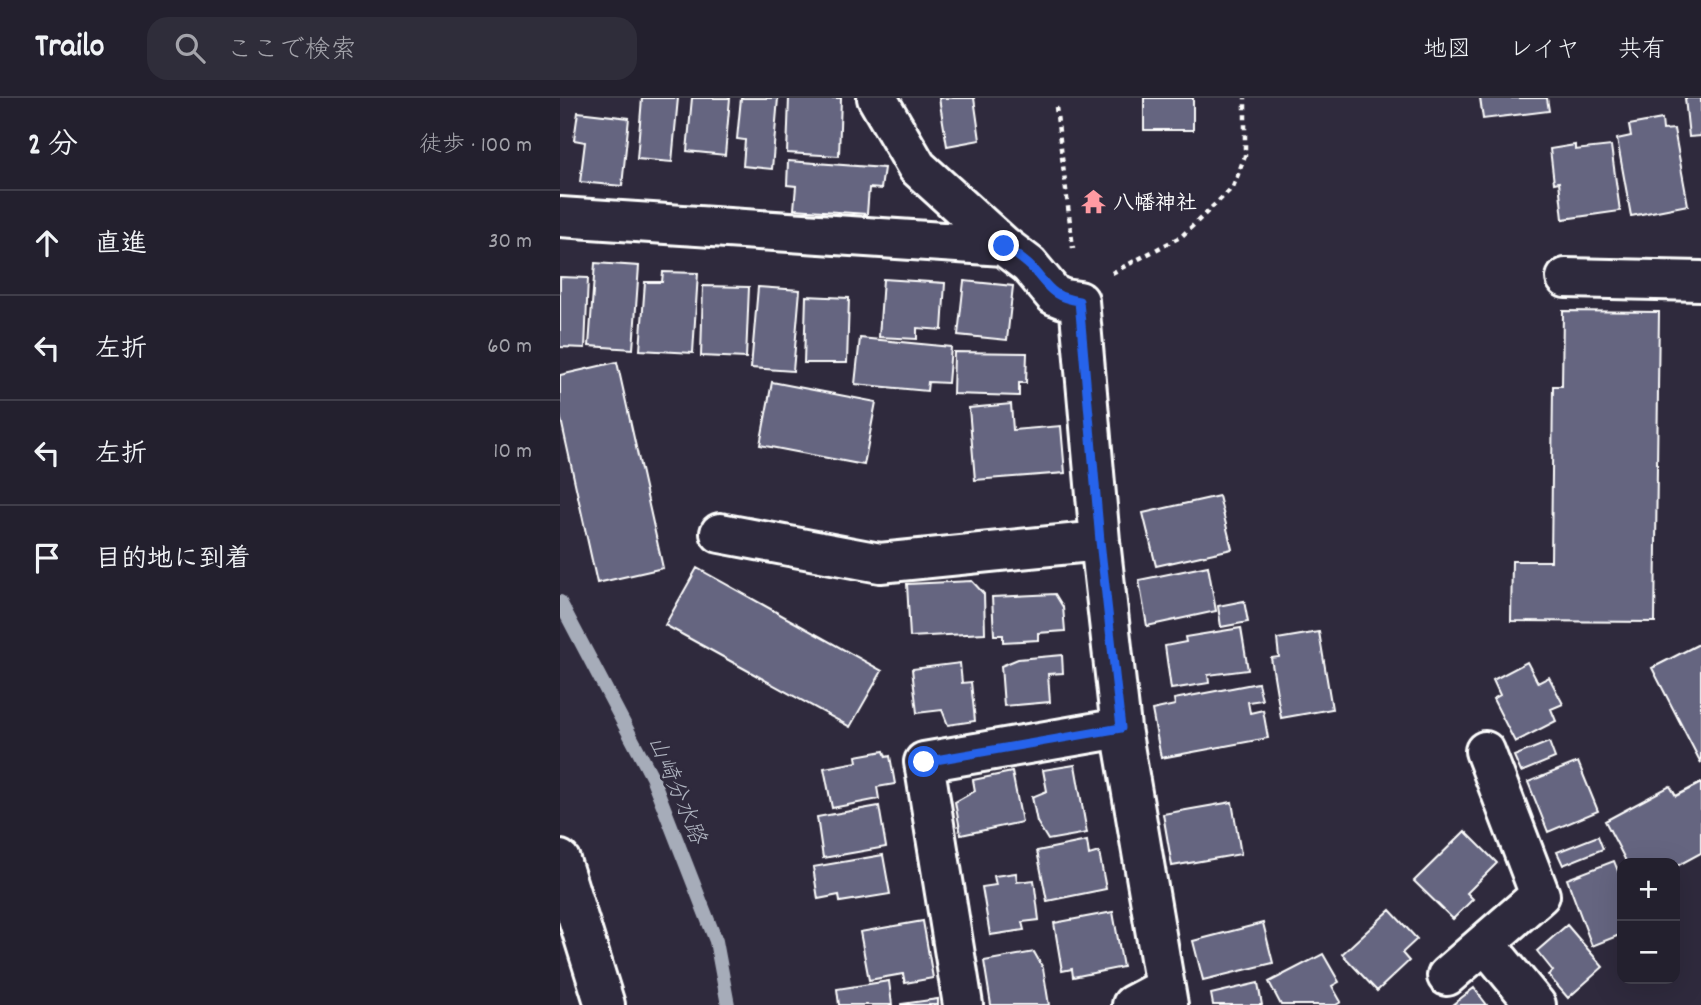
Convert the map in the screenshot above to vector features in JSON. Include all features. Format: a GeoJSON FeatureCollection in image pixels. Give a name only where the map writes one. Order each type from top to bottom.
{"type":"FeatureCollection","features":[{"type":"Feature","properties":{"kind":"street"},"geometry":{"type":"LineString","coordinates":[[877,98],[917,167],[1004,246],[1029,265],[1054,295],[1079,301],[1100,541],[1155,999]]}},
{"type":"Feature","properties":{"kind":"street"},"geometry":{"type":"LineString","coordinates":[[560,217],[1004,246]]}},
{"type":"Feature","properties":{"kind":"street"},"geometry":{"type":"LineString","coordinates":[[1566,278],[1701,281]]}},
{"type":"Feature","properties":{"kind":"street"},"geometry":{"type":"LineString","coordinates":[[720,533],[880,563],[1100,541]]}},
{"type":"Feature","properties":{"kind":"street"},"geometry":{"type":"LineString","coordinates":[[963,1005],[924,762],[1121,728]]}},
{"type":"Feature","properties":{"kind":"street"},"geometry":{"type":"LineString","coordinates":[[1447,975],[1540,895],[1485,751]]}},
{"type":"Feature","properties":{"kind":"street"},"geometry":{"type":"LineString","coordinates":[[560,860],[605,1005]]}},
{"type":"Feature","properties":{"kind":"street"},"geometry":{"type":"LineString","coordinates":[[1485,943],[1536,1005]]}},
{"type":"Feature","properties":{"kind":"path"},"geometry":{"type":"LineString","coordinates":[[1079,301],[1116,269],[1182,236],[1233,187],[1245,156],[1245,98]]}},
{"type":"Feature","properties":{"kind":"path"},"geometry":{"type":"LineString","coordinates":[[1056,107],[1079,301]]}},
{"type":"Feature","properties":{"kind":"building"},"geometry":{"type":"Polygon","coordinates":[[[642,98],[678,98],[672,162],[637,159],[642,98]]]}},
{"type":"Feature","properties":{"kind":"building"},"geometry":{"type":"Polygon","coordinates":[[[692,98],[730,98],[725,155],[687,151],[692,98]]]}},
{"type":"Feature","properties":{"kind":"building"},"geometry":{"type":"Polygon","coordinates":[[[741,98],[778,98],[772,169],[743,166],[745,140],[737,139],[741,98]]]}},
{"type":"Feature","properties":{"kind":"building"},"geometry":{"type":"Polygon","coordinates":[[[789,98],[841,98],[839,156],[787,153],[789,98]]]}},
{"type":"Feature","properties":{"kind":"building"},"geometry":{"type":"Polygon","coordinates":[[[939,98],[974,98],[980,140],[947,146],[939,98]]]}},
{"type":"Feature","properties":{"kind":"building"},"geometry":{"type":"Polygon","coordinates":[[[1144,98],[1193,98],[1193,130],[1144,130],[1144,98]]]}},
{"type":"Feature","properties":{"kind":"building"},"geometry":{"type":"Polygon","coordinates":[[[1480,98],[1547,98],[1549,111],[1483,119],[1480,98]]]}},
{"type":"Feature","properties":{"kind":"building"},"geometry":{"type":"Polygon","coordinates":[[[1685,98],[1701,98],[1701,136],[1689,137],[1685,98]]]}},
{"type":"Feature","properties":{"kind":"building"},"geometry":{"type":"Polygon","coordinates":[[[578,112],[629,118],[622,186],[580,182],[585,142],[574,140],[578,112]]]}},
{"type":"Feature","properties":{"kind":"building"},"geometry":{"type":"Polygon","coordinates":[[[1662,119],[1663,130],[1674,129],[1688,205],[1631,216],[1617,139],[1631,136],[1629,125],[1662,119]]]}},
{"type":"Feature","properties":{"kind":"building"},"geometry":{"type":"Polygon","coordinates":[[[1575,145],[1575,150],[1611,146],[1620,211],[1563,219],[1559,182],[1554,183],[1550,149],[1575,145]]]}},
{"type":"Feature","properties":{"kind":"building"},"geometry":{"type":"Polygon","coordinates":[[[788,161],[884,168],[881,189],[869,188],[867,214],[794,209],[796,186],[787,185],[788,161]]]}},
{"type":"Feature","properties":{"kind":"building"},"geometry":{"type":"Polygon","coordinates":[[[595,263],[639,266],[633,349],[589,346],[595,263]]]}},
{"type":"Feature","properties":{"kind":"building"},"geometry":{"type":"Polygon","coordinates":[[[663,272],[698,273],[693,353],[640,350],[645,282],[662,282],[663,272]]]}},
{"type":"Feature","properties":{"kind":"building"},"geometry":{"type":"Polygon","coordinates":[[[560,277],[588,278],[585,348],[560,347],[560,277]]]}},
{"type":"Feature","properties":{"kind":"building"},"geometry":{"type":"Polygon","coordinates":[[[883,279],[945,283],[942,330],[917,328],[917,339],[879,337],[883,279]]]}},
{"type":"Feature","properties":{"kind":"building"},"geometry":{"type":"Polygon","coordinates":[[[964,281],[1013,286],[1007,340],[958,335],[964,281]]]}},
{"type":"Feature","properties":{"kind":"building"},"geometry":{"type":"Polygon","coordinates":[[[703,286],[749,287],[746,358],[701,356],[703,286]]]}},
{"type":"Feature","properties":{"kind":"building"},"geometry":{"type":"Polygon","coordinates":[[[758,287],[800,290],[793,371],[751,368],[758,287]]]}},
{"type":"Feature","properties":{"kind":"building"},"geometry":{"type":"Polygon","coordinates":[[[806,296],[849,298],[847,363],[804,363],[806,296]]]}},
{"type":"Feature","properties":{"kind":"building"},"geometry":{"type":"Polygon","coordinates":[[[1563,311],[1659,312],[1655,622],[1511,621],[1512,561],[1551,561],[1553,386],[1562,386],[1563,311]]]}},
{"type":"Feature","properties":{"kind":"building"},"geometry":{"type":"Polygon","coordinates":[[[860,338],[951,347],[948,383],[928,382],[927,391],[855,384],[860,338]]]}},
{"type":"Feature","properties":{"kind":"building"},"geometry":{"type":"Polygon","coordinates":[[[954,352],[1027,353],[1026,383],[1019,383],[1019,396],[953,394],[954,352]]]}},
{"type":"Feature","properties":{"kind":"building"},"geometry":{"type":"Polygon","coordinates":[[[617,362],[663,568],[597,583],[560,415],[560,375],[617,362]]]}},
{"type":"Feature","properties":{"kind":"building"},"geometry":{"type":"Polygon","coordinates":[[[772,382],[876,402],[864,465],[760,445],[772,382]]]}},
{"type":"Feature","properties":{"kind":"building"},"geometry":{"type":"Polygon","coordinates":[[[1011,404],[1013,430],[1061,426],[1065,473],[975,480],[969,408],[1011,404]]]}},
{"type":"Feature","properties":{"kind":"building"},"geometry":{"type":"Polygon","coordinates":[[[1219,496],[1232,549],[1156,566],[1143,513],[1219,496]]]}},
{"type":"Feature","properties":{"kind":"building"},"geometry":{"type":"Polygon","coordinates":[[[1208,566],[1216,611],[1147,626],[1139,580],[1208,566]]]}},
{"type":"Feature","properties":{"kind":"building"},"geometry":{"type":"Polygon","coordinates":[[[697,568],[882,671],[850,727],[665,625],[697,568]]]}},
{"type":"Feature","properties":{"kind":"building"},"geometry":{"type":"Polygon","coordinates":[[[972,581],[984,594],[985,633],[910,637],[907,584],[972,581]]]}},
{"type":"Feature","properties":{"kind":"building"},"geometry":{"type":"Polygon","coordinates":[[[1055,594],[1063,607],[1065,631],[1038,633],[1038,640],[1003,642],[1003,635],[994,635],[992,597],[1055,594]]]}},
{"type":"Feature","properties":{"kind":"building"},"geometry":{"type":"Polygon","coordinates":[[[1244,601],[1248,622],[1221,627],[1218,606],[1244,601]]]}},
{"type":"Feature","properties":{"kind":"building"},"geometry":{"type":"Polygon","coordinates":[[[1241,628],[1248,670],[1208,675],[1209,683],[1171,689],[1165,646],[1186,642],[1185,637],[1241,628]]]}},
{"type":"Feature","properties":{"kind":"building"},"geometry":{"type":"Polygon","coordinates":[[[1319,632],[1332,709],[1281,718],[1271,658],[1279,657],[1277,639],[1319,632]]]}},
{"type":"Feature","properties":{"kind":"building"},"geometry":{"type":"Polygon","coordinates":[[[1701,643],[1701,763],[1652,668],[1701,643]]]}},
{"type":"Feature","properties":{"kind":"building"},"geometry":{"type":"Polygon","coordinates":[[[1062,655],[1063,673],[1048,674],[1050,702],[1004,706],[1001,666],[1018,659],[1062,655]]]}},
{"type":"Feature","properties":{"kind":"building"},"geometry":{"type":"Polygon","coordinates":[[[1527,662],[1538,683],[1549,677],[1563,704],[1551,709],[1556,721],[1515,742],[1493,699],[1500,695],[1493,680],[1527,662]]]}},
{"type":"Feature","properties":{"kind":"building"},"geometry":{"type":"Polygon","coordinates":[[[960,663],[962,683],[971,682],[975,721],[948,725],[942,710],[917,713],[912,669],[960,663]]]}},
{"type":"Feature","properties":{"kind":"building"},"geometry":{"type":"Polygon","coordinates":[[[1258,683],[1262,700],[1248,702],[1250,713],[1263,710],[1268,738],[1161,758],[1152,710],[1175,705],[1174,699],[1258,683]]]}},
{"type":"Feature","properties":{"kind":"building"},"geometry":{"type":"Polygon","coordinates":[[[1549,742],[1555,758],[1521,772],[1514,756],[1549,742]]]}},
{"type":"Feature","properties":{"kind":"building"},"geometry":{"type":"Polygon","coordinates":[[[884,751],[886,757],[890,756],[895,784],[877,787],[879,799],[832,808],[824,768],[857,762],[856,756],[884,751]]]}},
{"type":"Feature","properties":{"kind":"building"},"geometry":{"type":"Polygon","coordinates":[[[1578,762],[1598,811],[1548,832],[1528,782],[1578,762]]]}},
{"type":"Feature","properties":{"kind":"building"},"geometry":{"type":"Polygon","coordinates":[[[1075,765],[1087,833],[1048,840],[1037,822],[1032,797],[1047,791],[1043,770],[1075,765]]]}},
{"type":"Feature","properties":{"kind":"building"},"geometry":{"type":"Polygon","coordinates":[[[1012,772],[1022,822],[961,835],[955,802],[975,791],[973,780],[1012,772]]]}},
{"type":"Feature","properties":{"kind":"building"},"geometry":{"type":"Polygon","coordinates":[[[1701,783],[1701,853],[1680,864],[1680,858],[1624,858],[1605,821],[1670,786],[1676,796],[1701,783]]]}},
{"type":"Feature","properties":{"kind":"building"},"geometry":{"type":"Polygon","coordinates":[[[1232,802],[1241,854],[1172,866],[1163,814],[1232,802]]]}},
{"type":"Feature","properties":{"kind":"building"},"geometry":{"type":"Polygon","coordinates":[[[879,806],[886,847],[823,858],[817,817],[879,806]]]}},
{"type":"Feature","properties":{"kind":"building"},"geometry":{"type":"Polygon","coordinates":[[[1465,831],[1497,863],[1467,893],[1473,899],[1453,919],[1414,881],[1465,831]]]}},
{"type":"Feature","properties":{"kind":"building"},"geometry":{"type":"Polygon","coordinates":[[[1598,836],[1603,849],[1563,865],[1557,852],[1598,836]]]}},
{"type":"Feature","properties":{"kind":"building"},"geometry":{"type":"Polygon","coordinates":[[[1087,841],[1089,855],[1099,852],[1106,889],[1047,901],[1037,851],[1087,841]]]}},
{"type":"Feature","properties":{"kind":"building"},"geometry":{"type":"Polygon","coordinates":[[[883,855],[890,894],[840,902],[839,895],[818,899],[813,867],[883,855]]]}},
{"type":"Feature","properties":{"kind":"building"},"geometry":{"type":"Polygon","coordinates":[[[1614,861],[1617,868],[1617,936],[1592,946],[1567,879],[1614,861]]]}},
{"type":"Feature","properties":{"kind":"building"},"geometry":{"type":"Polygon","coordinates":[[[1016,873],[1017,882],[1034,880],[1039,920],[1022,922],[1024,930],[990,935],[982,887],[996,885],[994,876],[1016,873]]]}},
{"type":"Feature","properties":{"kind":"building"},"geometry":{"type":"Polygon","coordinates":[[[1390,910],[1417,939],[1402,953],[1409,961],[1377,991],[1342,954],[1390,910]]]}},
{"type":"Feature","properties":{"kind":"building"},"geometry":{"type":"Polygon","coordinates":[[[1113,912],[1123,967],[1073,977],[1072,969],[1062,971],[1054,923],[1113,912]]]}},
{"type":"Feature","properties":{"kind":"building"},"geometry":{"type":"Polygon","coordinates":[[[923,921],[933,978],[905,983],[903,974],[869,980],[860,932],[923,921]]]}},
{"type":"Feature","properties":{"kind":"building"},"geometry":{"type":"Polygon","coordinates":[[[1263,923],[1273,963],[1203,980],[1193,941],[1263,923]]]}},
{"type":"Feature","properties":{"kind":"building"},"geometry":{"type":"Polygon","coordinates":[[[1567,925],[1603,967],[1568,998],[1548,975],[1553,971],[1537,951],[1567,925]]]}},
{"type":"Feature","properties":{"kind":"building"},"geometry":{"type":"Polygon","coordinates":[[[1034,952],[1043,968],[1049,1005],[991,1005],[984,961],[1034,952]]]}},
{"type":"Feature","properties":{"kind":"building"},"geometry":{"type":"Polygon","coordinates":[[[1323,954],[1339,982],[1332,986],[1341,1002],[1336,1005],[1281,1005],[1269,982],[1323,954]]]}},
{"type":"Feature","properties":{"kind":"building"},"geometry":{"type":"Polygon","coordinates":[[[889,981],[892,1005],[839,1005],[837,989],[889,981]]]}},
{"type":"Feature","properties":{"kind":"building"},"geometry":{"type":"Polygon","coordinates":[[[1258,983],[1262,1005],[1213,1005],[1211,994],[1258,983]]]}},
{"type":"Feature","properties":{"kind":"building"},"geometry":{"type":"Polygon","coordinates":[[[1474,988],[1487,1005],[1452,1005],[1474,988]]]}},
{"type":"Feature","properties":{"kind":"building"},"geometry":{"type":"Polygon","coordinates":[[[938,999],[938,1005],[901,1005],[901,1004],[938,999]]]}},
{"type":"Feature","properties":{"kind":"waterway","name":"山崎分水路"},"geometry":{"type":"LineString","coordinates":[[560,602],[652,777],[716,941],[728,1005]]}},
{"type":"Feature","properties":{"kind":"place","name":"八幡神社"},"geometry":{"type":"Point","coordinates":[1093,202]}},
{"type":"Feature","properties":{"kind":"route"},"geometry":{"type":"LineString","coordinates":[[924,762],[1121,728],[1100,541],[1087,365],[1079,301],[1054,295],[1029,265],[1004,246]]}}]}
